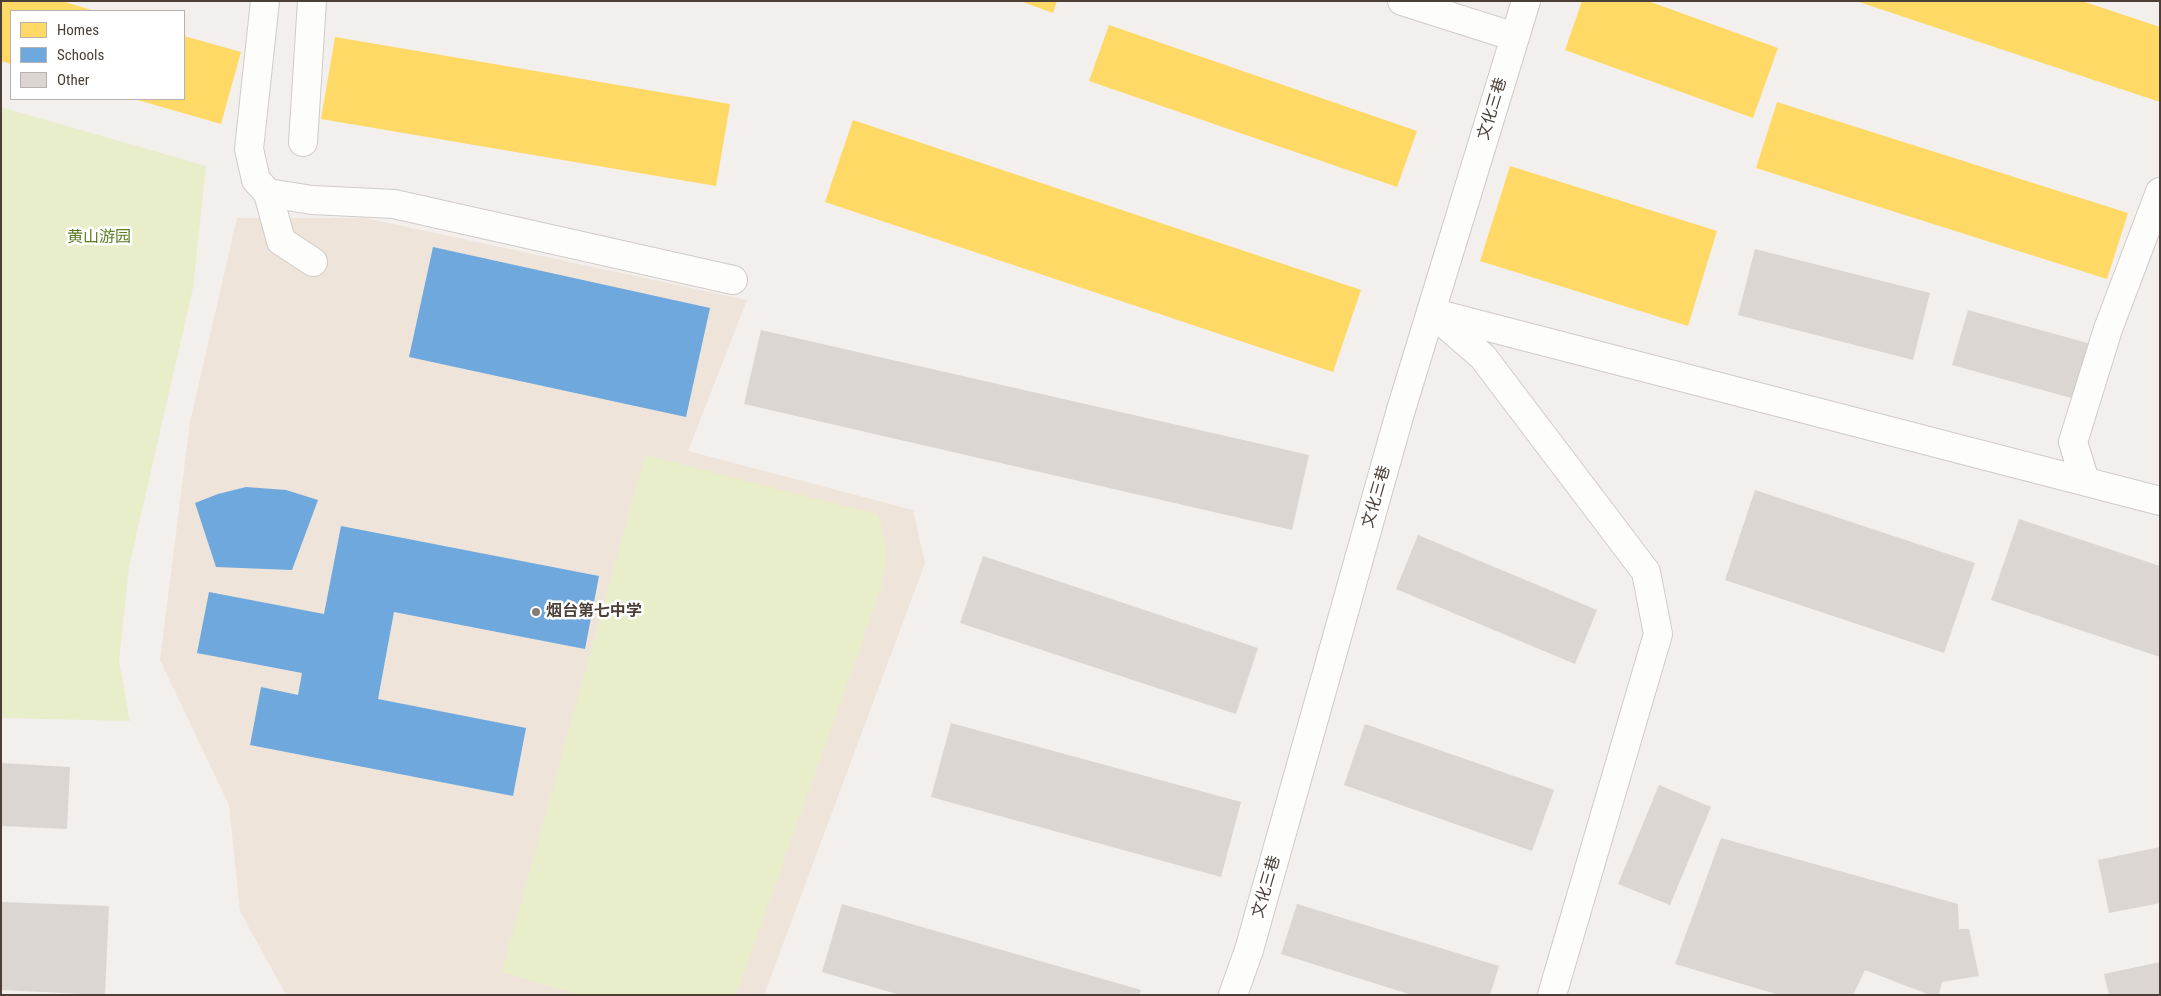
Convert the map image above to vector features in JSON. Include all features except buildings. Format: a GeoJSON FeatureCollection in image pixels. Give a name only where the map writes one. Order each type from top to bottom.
{"type":"FeatureCollection","features":[{"type":"Feature","properties":{"kind":"lane"},"geometry":{"type":"LineString","coordinates":[[265,1],[249,149],[256,180],[268,193],[280,241],[313,262]]}},
{"type":"Feature","properties":{"kind":"lane"},"geometry":{"type":"LineString","coordinates":[[303,142],[312,1]]}},
{"type":"Feature","properties":{"kind":"lane"},"geometry":{"type":"LineString","coordinates":[[1402,1],[1515,37]]}},
{"type":"Feature","properties":{"kind":"lane","name":"文化三巷"},"geometry":{"type":"LineString","coordinates":[[1233,995],[1249,950],[1398,423],[1526,1]]}},
{"type":"Feature","properties":{"kind":"lane"},"geometry":{"type":"LineString","coordinates":[[2085,481],[2073,442],[2108,329],[2160,192]]}},
{"type":"Feature","properties":{"kind":"lane"},"geometry":{"type":"LineString","coordinates":[[268,193],[312,200],[394,204],[734,280]]}},
{"type":"Feature","properties":{"kind":"lane"},"geometry":{"type":"LineString","coordinates":[[1431,312],[2160,501]]}},
{"type":"Feature","properties":{"kind":"lane"},"geometry":{"type":"LineString","coordinates":[[1431,312],[1483,357],[1646,572],[1658,634],[1552,995]]}},
{"type":"Feature","properties":{"kind":"shaded area","name":"烟台第七中学"},"geometry":{"type":"Polygon","coordinates":[[[237,218],[365,218],[747,300],[688,451],[913,510],[925,563],[764,995],[286,995],[240,911],[229,805],[160,660],[190,422],[237,218]]]}},
{"type":"Feature","properties":{"kind":"green space","name":"黄山游园"},"geometry":{"type":"Polygon","coordinates":[[[1,107],[206,166],[193,288],[129,567],[119,661],[130,721],[1,718],[1,107]]]}},
{"type":"Feature","properties":{"kind":"green space"},"geometry":{"type":"Polygon","coordinates":[[[645,455],[878,514],[884,535],[886,559],[881,589],[736,995],[580,995],[502,972],[645,455]]]}},
{"type":"Feature","properties":{"kind":"place","name":"烟台第七中学"},"geometry":{"type":"Point","coordinates":[536,612]}}]}
